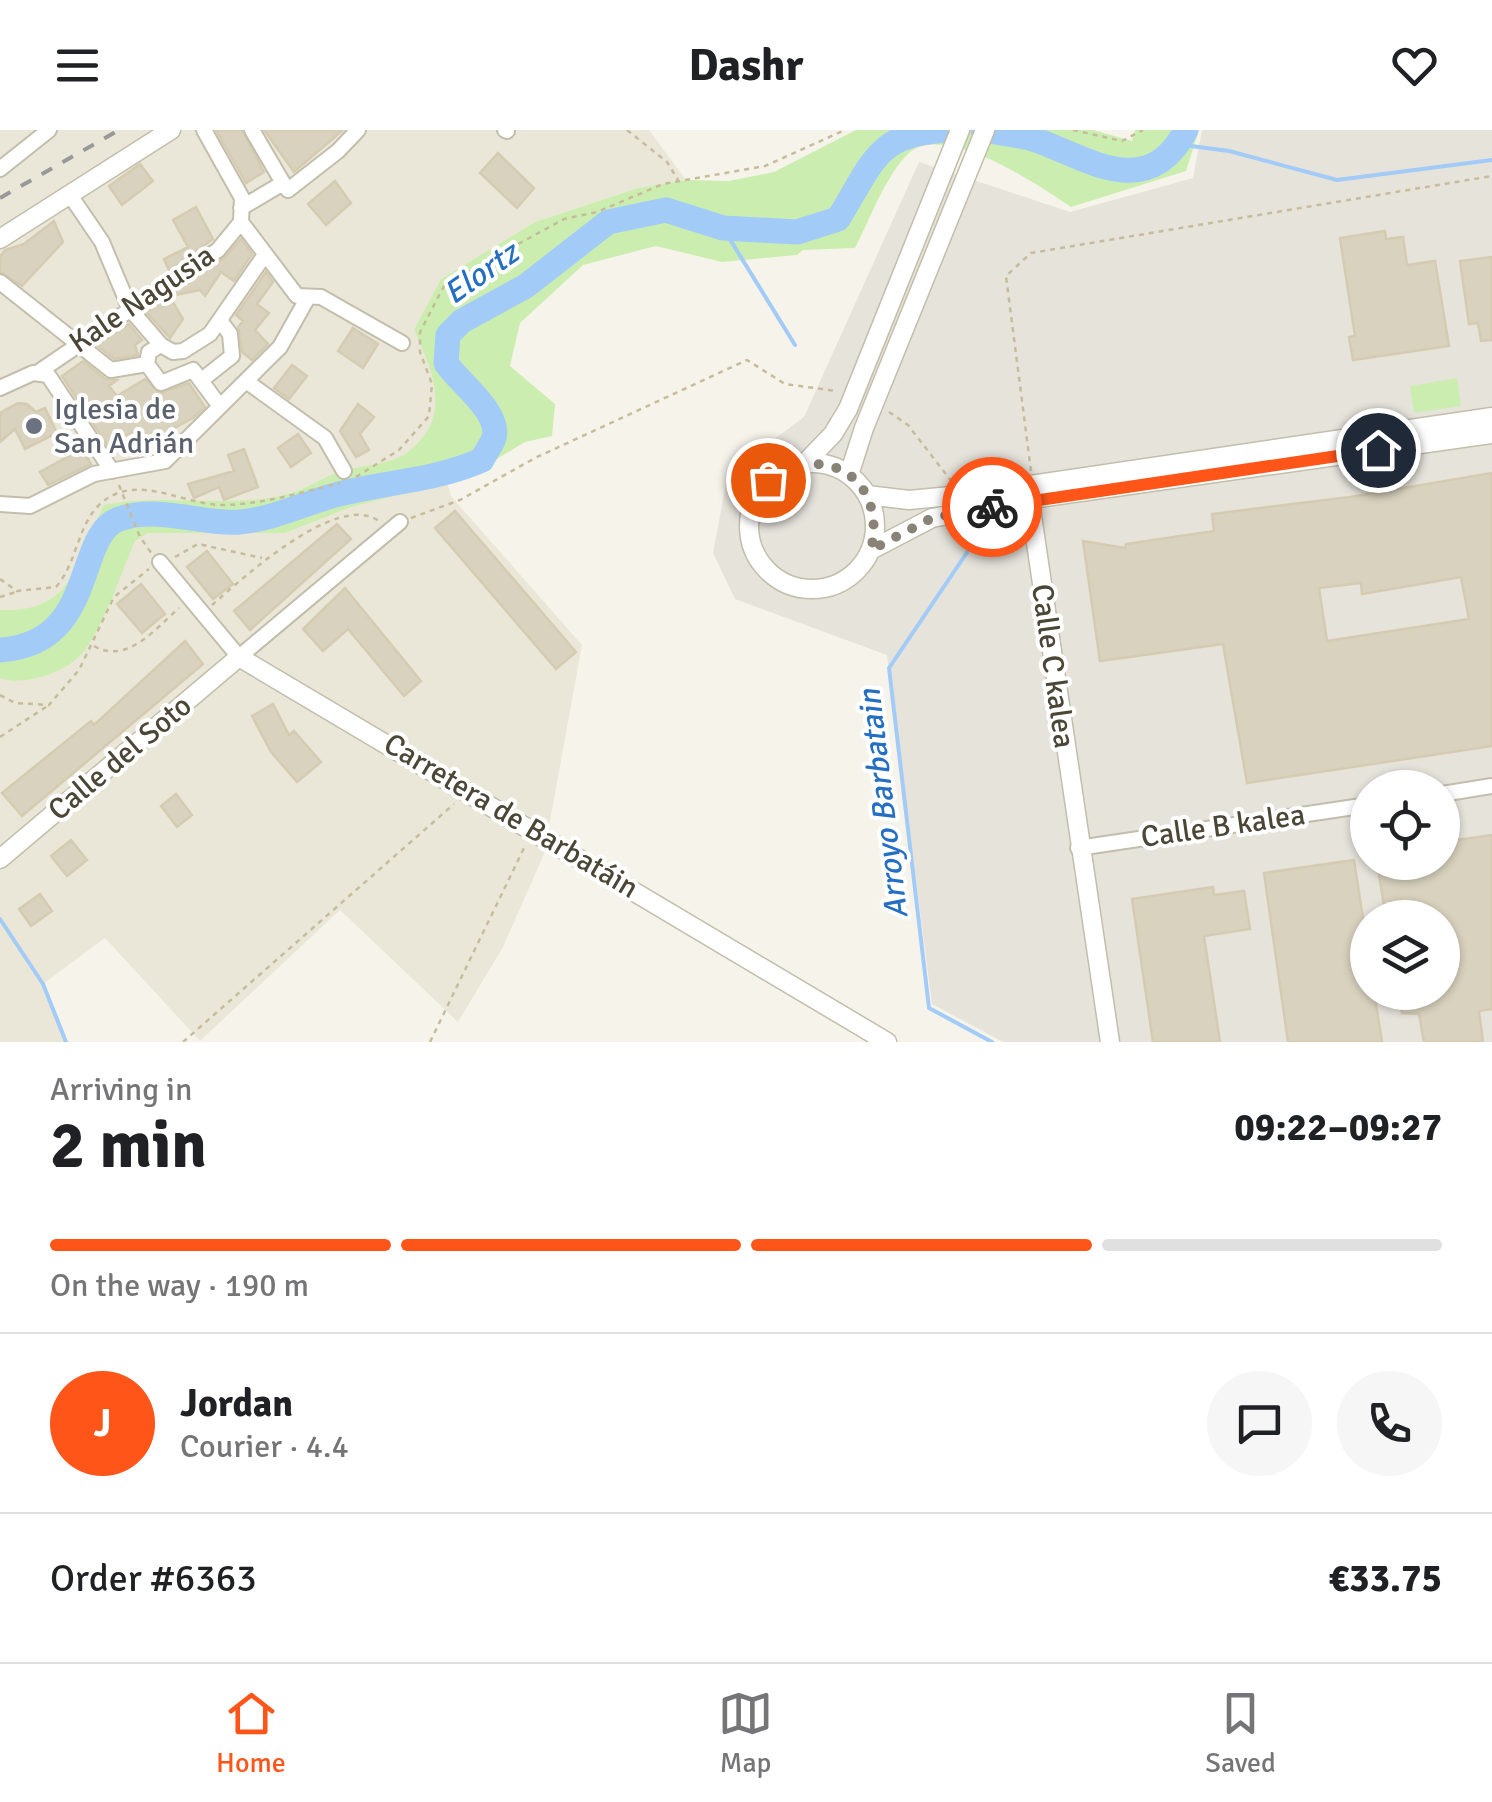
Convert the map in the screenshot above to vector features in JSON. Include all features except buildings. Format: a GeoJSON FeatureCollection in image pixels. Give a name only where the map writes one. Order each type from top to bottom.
{"type":"FeatureCollection","features":[{"type":"Feature","properties":{"kind":"street"},"geometry":{"type":"LineString","coordinates":[[0,169],[49,130]]}},
{"type":"Feature","properties":{"kind":"street"},"geometry":{"type":"LineString","coordinates":[[0,239],[171,130]]}},
{"type":"Feature","properties":{"kind":"street"},"geometry":{"type":"LineString","coordinates":[[204,130],[242,198],[241,215],[264,256],[298,296],[320,298],[402,342]]}},
{"type":"Feature","properties":{"kind":"street"},"geometry":{"type":"LineString","coordinates":[[252,130],[283,182]]}},
{"type":"Feature","properties":{"kind":"street","name":"Kale Nagusia"},"geometry":{"type":"LineString","coordinates":[[0,388],[40,371],[218,250],[241,215],[283,182],[288,190],[338,152],[358,130]]}},
{"type":"Feature","properties":{"kind":"street"},"geometry":{"type":"LineString","coordinates":[[805,463],[821,463],[849,475],[867,495],[874,513],[871,550],[860,568],[826,588],[785,584],[756,556],[749,526],[756,496],[768,480],[805,463],[833,434],[848,409],[960,130]]}},
{"type":"Feature","properties":{"kind":"street"},"geometry":{"type":"LineString","coordinates":[[849,475],[864,428],[985,130]]}},
{"type":"Feature","properties":{"kind":"street"},"geometry":{"type":"LineString","coordinates":[[70,195],[102,242],[130,309],[172,352],[184,351],[221,322],[238,288],[264,256]]}},
{"type":"Feature","properties":{"kind":"street"},"geometry":{"type":"LineString","coordinates":[[0,282],[111,370],[147,364]]}},
{"type":"Feature","properties":{"kind":"street"},"geometry":{"type":"LineString","coordinates":[[0,504],[30,506],[94,474],[165,461],[280,347],[307,299]]}},
{"type":"Feature","properties":{"kind":"street"},"geometry":{"type":"LineString","coordinates":[[203,379],[232,356],[230,334],[221,322]]}},
{"type":"Feature","properties":{"kind":"street"},"geometry":{"type":"LineString","coordinates":[[161,345],[149,352],[147,364],[161,383],[193,370],[220,405]]}},
{"type":"Feature","properties":{"kind":"street"},"geometry":{"type":"LineString","coordinates":[[40,371],[48,375],[112,471]]}},
{"type":"Feature","properties":{"kind":"street"},"geometry":{"type":"LineString","coordinates":[[246,381],[326,438],[344,471]]}},
{"type":"Feature","properties":{"kind":"street"},"geometry":{"type":"LineString","coordinates":[[871,550],[932,518],[1029,492],[1492,417]]}},
{"type":"Feature","properties":{"kind":"street"},"geometry":{"type":"LineString","coordinates":[[867,495],[909,500],[1029,492],[1492,434]]}},
{"type":"Feature","properties":{"kind":"street","name":"Calle C kalea"},"geometry":{"type":"LineString","coordinates":[[1029,492],[1078,848],[1110,1042]]}},
{"type":"Feature","properties":{"kind":"street"},"geometry":{"type":"LineString","coordinates":[[239,657],[395,526]]}},
{"type":"Feature","properties":{"kind":"street","name":"Carretera de Barbatáin"},"geometry":{"type":"LineString","coordinates":[[160,562],[239,657],[887,1042]]}},
{"type":"Feature","properties":{"kind":"street","name":"Calle del Soto"},"geometry":{"type":"LineString","coordinates":[[0,859],[239,657]]}},
{"type":"Feature","properties":{"kind":"street"},"geometry":{"type":"LineString","coordinates":[[1460,791],[1492,786]]}},
{"type":"Feature","properties":{"kind":"street","name":"Calle B kalea"},"geometry":{"type":"LineString","coordinates":[[1078,848],[1350,808]]}},
{"type":"Feature","properties":{"kind":"path"},"geometry":{"type":"LineString","coordinates":[[627,130],[667,162],[679,182]]}},
{"type":"Feature","properties":{"kind":"path"},"geometry":{"type":"LineString","coordinates":[[0,597],[56,587],[67,574],[90,516],[122,490],[141,488],[226,505],[345,482],[399,450],[429,416],[432,384],[420,352],[420,332],[435,298],[445,284],[464,270],[564,219],[679,182],[765,166],[845,130]]}},
{"type":"Feature","properties":{"kind":"path"},"geometry":{"type":"LineString","coordinates":[[1073,130],[1122,142],[1143,130]]}},
{"type":"Feature","properties":{"kind":"path"},"geometry":{"type":"LineString","coordinates":[[1029,492],[1032,468],[1006,276],[1031,253],[1492,176]]}},
{"type":"Feature","properties":{"kind":"path"},"geometry":{"type":"LineString","coordinates":[[204,613],[299,534],[356,516],[374,516],[395,526],[460,500],[534,458],[747,360],[785,384],[837,391]]}},
{"type":"Feature","properties":{"kind":"path"},"geometry":{"type":"LineString","coordinates":[[889,412],[908,425],[962,495]]}},
{"type":"Feature","properties":{"kind":"path"},"geometry":{"type":"LineString","coordinates":[[122,490],[140,537],[160,562]]}},
{"type":"Feature","properties":{"kind":"path"},"geometry":{"type":"LineString","coordinates":[[0,737],[49,704],[80,670],[114,597],[160,562],[198,544],[266,558]]}},
{"type":"Feature","properties":{"kind":"path"},"geometry":{"type":"LineString","coordinates":[[0,579],[17,591]]}},
{"type":"Feature","properties":{"kind":"path"},"geometry":{"type":"LineString","coordinates":[[93,646],[115,654],[129,650],[192,598]]}},
{"type":"Feature","properties":{"kind":"path"},"geometry":{"type":"LineString","coordinates":[[0,695],[15,703],[49,704]]}},
{"type":"Feature","properties":{"kind":"path"},"geometry":{"type":"LineString","coordinates":[[183,1042],[454,804],[462,789]]}},
{"type":"Feature","properties":{"kind":"path"},"geometry":{"type":"LineString","coordinates":[[430,1042],[534,829]]}},
{"type":"Feature","properties":{"kind":"shaded area"},"geometry":{"type":"Polygon","coordinates":[[[0,130],[649,130],[686,180],[638,188],[535,222],[441,279],[430,362],[438,407],[430,426],[451,496],[582,645],[544,854],[503,947],[458,1022],[340,910],[200,1041],[105,938],[43,984],[66,1042],[0,1042],[0,130]]]}},
{"type":"Feature","properties":{"kind":"shaded area"},"geometry":{"type":"Polygon","coordinates":[[[1202,130],[1492,130],[1492,1042],[1003,1042],[932,1004],[887,655],[735,599],[713,553],[728,473],[804,417],[919,162],[1070,212],[1193,178],[1202,130]]]}},
{"type":"Feature","properties":{"kind":"green space"},"geometry":{"type":"Polygon","coordinates":[[[856,130],[1093,130],[1132,141],[1135,130],[1199,130],[1186,171],[1071,207],[997,162],[933,144],[916,148],[897,166],[855,248],[803,250],[797,255],[722,262],[656,246],[583,265],[520,323],[510,366],[555,404],[552,436],[525,442],[467,477],[351,507],[285,533],[147,533],[135,541],[100,625],[78,658],[46,676],[22,681],[0,678],[0,610],[25,609],[59,593],[79,563],[104,505],[281,496],[345,470],[399,457],[420,441],[430,426],[435,396],[428,363],[414,330],[441,279],[535,222],[638,188],[686,180],[729,181],[774,172],[856,130]]]}},
{"type":"Feature","properties":{"kind":"green space"},"geometry":{"type":"Polygon","coordinates":[[[1457,378],[1461,406],[1414,413],[1410,386],[1457,378]]]}},
{"type":"Feature","properties":{"kind":"waterway","name":"Elortz"},"geometry":{"type":"LineString","coordinates":[[0,650],[31,643],[54,629],[69,610],[95,545],[105,529],[119,519],[149,514],[240,522],[276,515],[335,495],[428,477],[482,460],[494,438],[494,428],[485,408],[446,363],[448,335],[462,321],[526,286],[608,222],[666,210],[723,228],[797,232],[838,219],[870,165],[893,143],[908,136],[953,130]]}},
{"type":"Feature","properties":{"kind":"waterway","name":"Elortz"},"geometry":{"type":"LineString","coordinates":[[983,130],[1036,140],[1096,164],[1135,170],[1154,165],[1171,152],[1186,130]]}},
{"type":"Feature","properties":{"kind":"waterway"},"geometry":{"type":"LineString","coordinates":[[1176,144],[1229,151],[1337,180],[1492,160]]}},
{"type":"Feature","properties":{"kind":"waterway","name":"Arroyo Barbatain"},"geometry":{"type":"LineString","coordinates":[[723,228],[795,345]]}},
{"type":"Feature","properties":{"kind":"waterway","name":"Arroyo Barbatain"},"geometry":{"type":"LineString","coordinates":[[970,548],[889,668],[929,1008],[992,1042]]}},
{"type":"Feature","properties":{"kind":"waterway"},"geometry":{"type":"LineString","coordinates":[[0,919],[43,984],[66,1042]]}},
{"type":"Feature","properties":{"kind":"railway"},"geometry":{"type":"LineString","coordinates":[[0,198],[119,130]]}},
{"type":"Feature","properties":{"kind":"way so far"},"geometry":{"type":"LineString","coordinates":[[768,480],[785,468],[805,463],[821,463],[849,475],[860,484],[874,513],[871,550],[932,518],[992,507]]}},
{"type":"Feature","properties":{"kind":"place","name":"Iglesia de San Adrián"},"geometry":{"type":"Point","coordinates":[34,426]}},
{"type":"Feature","properties":{"kind":"route"},"geometry":{"type":"LineString","coordinates":[[992,507],[1378,450]]}}]}
